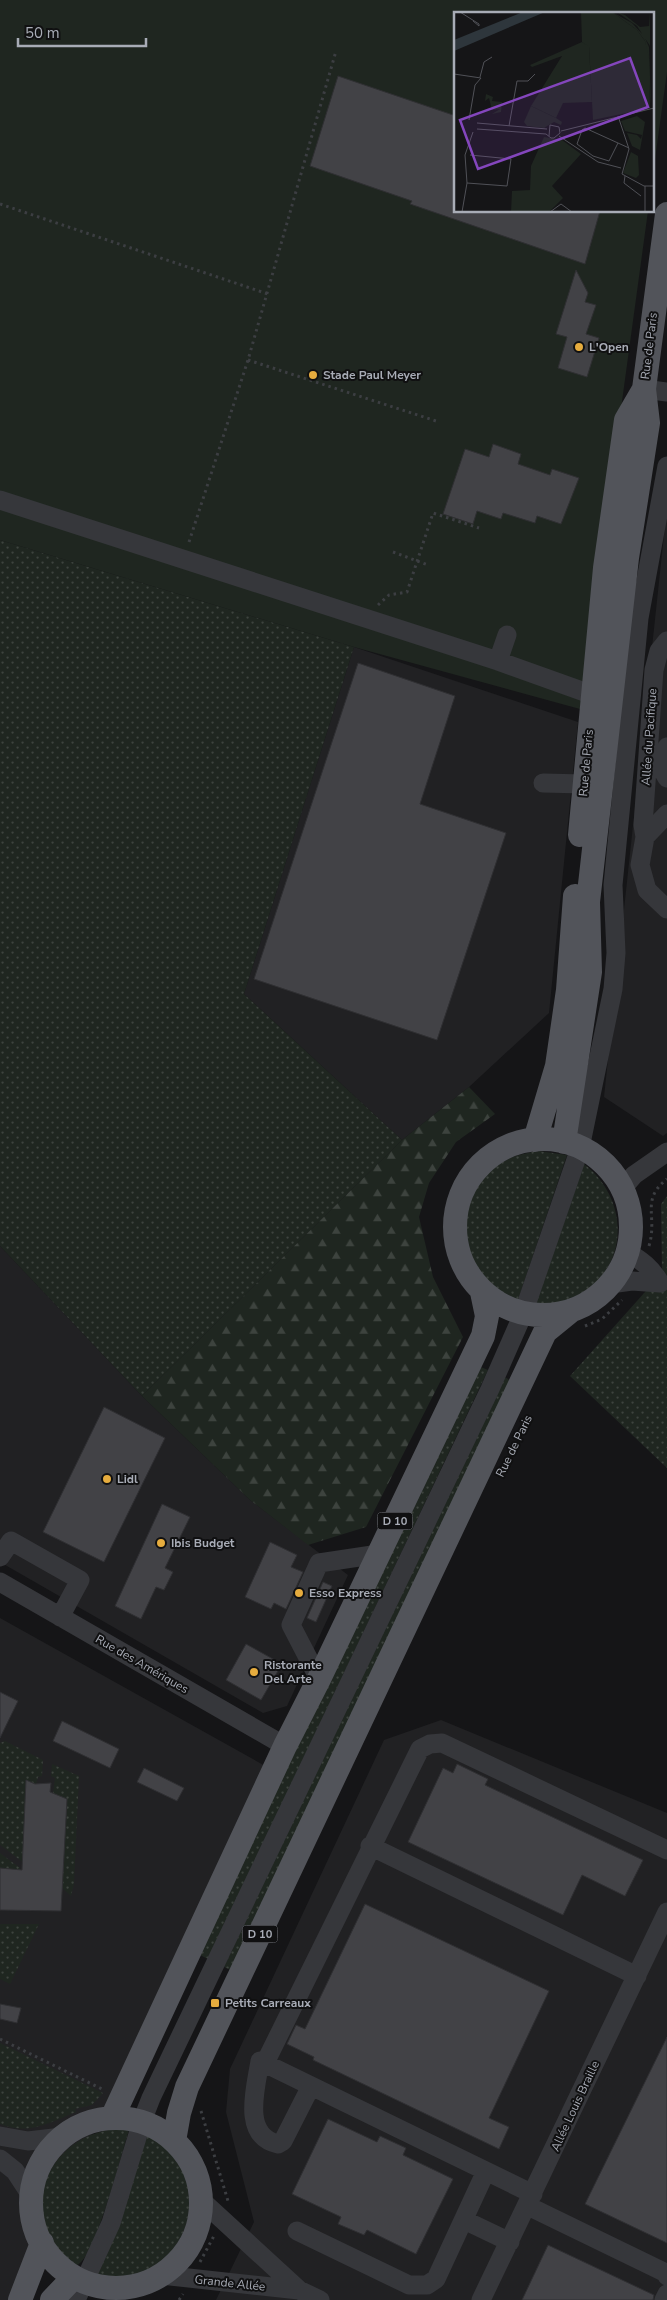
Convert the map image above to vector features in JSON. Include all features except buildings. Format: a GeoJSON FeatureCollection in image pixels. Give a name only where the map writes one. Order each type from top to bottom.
{"type":"FeatureCollection","features":[{"type":"Feature","properties":{"kind":"main road","name":"Rue de Paris"},"geometry":{"type":"LineString","coordinates":[[535,1140],[557,1066],[567,999],[602,701],[648,423],[656,391],[667,214]]}},
{"type":"Feature","properties":{"kind":"main road","name":"Rue de Paris"},"geometry":{"type":"LineString","coordinates":[[572,1145],[590,972],[588,902],[593,787]]}},
{"type":"Feature","properties":{"kind":"main road"},"geometry":{"type":"LineString","coordinates":[[535,1140],[572,1145],[597,1158],[611,1172],[622,1188],[636,1257],[620,1269],[610,1284],[575,1319],[523,1314],[508,1309],[482,1292],[467,1272],[457,1248],[455,1223],[460,1198],[471,1176],[489,1158],[510,1145],[535,1140]]}},
{"type":"Feature","properties":{"kind":"main road","name":"D 10"},"geometry":{"type":"LineString","coordinates":[[112,2118],[285,1746],[320,1679],[483,1336],[487,1316],[482,1292]]}},
{"type":"Feature","properties":{"kind":"main road","name":"Rue de Paris"},"geometry":{"type":"LineString","coordinates":[[174,2141],[179,2113],[187,2087],[545,1332],[575,1319]]}},
{"type":"Feature","properties":{"kind":"main road"},"geometry":{"type":"LineString","coordinates":[[52,2300],[78,2286],[129,2288],[161,2275],[184,2253],[197,2229],[201,2200],[199,2183],[190,2160],[174,2141],[160,2130],[142,2121],[112,2118],[90,2122],[62,2137],[48,2151],[36,2173],[32,2197],[32,2218],[42,2243],[54,2261],[78,2286]]}},
{"type":"Feature","properties":{"kind":"main road"},"geometry":{"type":"LineString","coordinates":[[20,2300],[42,2243]]}},
{"type":"Feature","properties":{"kind":"street"},"geometry":{"type":"LineString","coordinates":[[78,2286],[111,2223],[142,2121],[486,1397],[523,1314],[572,1145],[616,970],[613,885],[639,618],[667,466]]}},
{"type":"Feature","properties":{"kind":"street"},"geometry":{"type":"LineString","coordinates":[[0,500],[498,661],[602,701]]}},
{"type":"Feature","properties":{"kind":"street"},"geometry":{"type":"LineString","coordinates":[[498,661],[507,635]]}},
{"type":"Feature","properties":{"kind":"street","name":"Allée du Pacifique"},"geometry":{"type":"LineString","coordinates":[[667,641],[658,651],[654,670],[643,825],[645,837],[640,865],[647,890],[667,909]]}},
{"type":"Feature","properties":{"kind":"street"},"geometry":{"type":"LineString","coordinates":[[667,747],[661,755],[661,764],[667,778]]}},
{"type":"Feature","properties":{"kind":"street"},"geometry":{"type":"LineString","coordinates":[[543,783],[593,787]]}},
{"type":"Feature","properties":{"kind":"street"},"geometry":{"type":"LineString","coordinates":[[645,837],[667,814]]}},
{"type":"Feature","properties":{"kind":"street"},"geometry":{"type":"LineString","coordinates":[[622,1188],[634,1175],[667,1152]]}},
{"type":"Feature","properties":{"kind":"street"},"geometry":{"type":"LineString","coordinates":[[610,1284],[637,1281],[660,1283],[655,1272],[636,1257]]}},
{"type":"Feature","properties":{"kind":"street"},"geometry":{"type":"LineString","coordinates":[[0,1557],[11,1541],[80,1580],[60,1617]]}},
{"type":"Feature","properties":{"kind":"street"},"geometry":{"type":"LineString","coordinates":[[320,1679],[291,1625],[319,1563],[379,1554]]}},
{"type":"Feature","properties":{"kind":"street","name":"Rue des Amériques"},"geometry":{"type":"LineString","coordinates":[[0,1582],[285,1746]]}},
{"type":"Feature","properties":{"kind":"street"},"geometry":{"type":"LineString","coordinates":[[265,2063],[370,1846],[420,1749],[430,1744],[442,1743],[667,1850]]}},
{"type":"Feature","properties":{"kind":"street"},"geometry":{"type":"LineString","coordinates":[[370,1846],[637,1976]]}},
{"type":"Feature","properties":{"kind":"street","name":"Allée Louis Braille"},"geometry":{"type":"LineString","coordinates":[[481,2300],[531,2200],[667,1912]]}},
{"type":"Feature","properties":{"kind":"street"},"geometry":{"type":"LineString","coordinates":[[312,2086],[283,2141],[278,2144],[269,2142],[261,2136],[252,2111],[260,2060],[486,2171],[531,2200],[667,2276]]}},
{"type":"Feature","properties":{"kind":"street"},"geometry":{"type":"LineString","coordinates":[[0,2136],[28,2141],[62,2137]]}},
{"type":"Feature","properties":{"kind":"street"},"geometry":{"type":"LineString","coordinates":[[0,2159],[15,2171],[32,2197]]}},
{"type":"Feature","properties":{"kind":"street"},"geometry":{"type":"LineString","coordinates":[[297,2231],[409,2285],[426,2285],[436,2279],[486,2171]]}},
{"type":"Feature","properties":{"kind":"street","name":"Grande Allée"},"geometry":{"type":"LineString","coordinates":[[201,2200],[299,2290],[320,2300]]}},
{"type":"Feature","properties":{"kind":"street"},"geometry":{"type":"LineString","coordinates":[[464,2220],[510,2242]]}},
{"type":"Feature","properties":{"kind":"street","name":"Grande Allée"},"geometry":{"type":"LineString","coordinates":[[161,2275],[299,2290]]}},
{"type":"Feature","properties":{"kind":"street"},"geometry":{"type":"LineString","coordinates":[[664,2300],[667,2294]]}},
{"type":"Feature","properties":{"kind":"path"},"geometry":{"type":"LineString","coordinates":[[189,542],[268,294],[336,51]]}},
{"type":"Feature","properties":{"kind":"path"},"geometry":{"type":"LineString","coordinates":[[0,204],[268,294]]}},
{"type":"Feature","properties":{"kind":"path"},"geometry":{"type":"LineString","coordinates":[[248,360],[436,421]]}},
{"type":"Feature","properties":{"kind":"path"},"geometry":{"type":"LineString","coordinates":[[379,604],[389,595],[408,592],[434,513],[478,528]]}},
{"type":"Feature","properties":{"kind":"path"},"geometry":{"type":"LineString","coordinates":[[393,552],[428,565]]}},
{"type":"Feature","properties":{"kind":"path"},"geometry":{"type":"LineString","coordinates":[[636,1257],[653,1235],[651,1196],[667,1179]]}},
{"type":"Feature","properties":{"kind":"path"},"geometry":{"type":"LineString","coordinates":[[647,1193],[651,1196]]}},
{"type":"Feature","properties":{"kind":"path"},"geometry":{"type":"LineString","coordinates":[[575,1319],[602,1319],[637,1281]]}},
{"type":"Feature","properties":{"kind":"path"},"geometry":{"type":"LineString","coordinates":[[0,2040],[108,2093]]}},
{"type":"Feature","properties":{"kind":"path"},"geometry":{"type":"LineString","coordinates":[[200,2108],[228,2201],[227,2206]]}},
{"type":"Feature","properties":{"kind":"path"},"geometry":{"type":"LineString","coordinates":[[196,2270],[218,2228]]}},
{"type":"Feature","properties":{"kind":"shaded area"},"geometry":{"type":"Polygon","coordinates":[[[667,507],[667,1133],[663,1136],[604,1097],[667,507]]]}},
{"type":"Feature","properties":{"kind":"shaded area"},"geometry":{"type":"Polygon","coordinates":[[[354,647],[578,722],[549,1013],[469,1087],[402,1140],[244,994],[354,647]]]}},
{"type":"Feature","properties":{"kind":"shaded area"},"geometry":{"type":"Polygon","coordinates":[[[0,1246],[142,1396],[250,1500],[348,1575],[287,1706],[263,1713],[0,1562],[0,1246]]]}},
{"type":"Feature","properties":{"kind":"shaded area"},"geometry":{"type":"Polygon","coordinates":[[[0,1618],[267,1767],[13,2300],[0,2300],[0,1618]]]}},
{"type":"Feature","properties":{"kind":"shaded area"},"geometry":{"type":"Polygon","coordinates":[[[441,1720],[667,1813],[667,2300],[216,2300],[254,2222],[226,2112],[230,2069],[384,1740],[441,1720]]]}},
{"type":"Feature","properties":{"kind":"green space","name":"Stade Paul Meyer"},"geometry":{"type":"Polygon","coordinates":[[[0,0],[667,0],[667,72],[654,167],[654,12],[454,12],[454,212],[648,212],[580,709],[354,647],[0,540],[0,0]]]}},
{"type":"Feature","properties":{"kind":"green space"},"geometry":{"type":"Polygon","coordinates":[[[0,540],[354,647],[244,994],[402,1140],[142,1396],[0,1246],[0,540]]]}},
{"type":"Feature","properties":{"kind":"green space"},"geometry":{"type":"Polygon","coordinates":[[[469,1087],[495,1114],[456,1142],[429,1183],[419,1217],[433,1277],[463,1337],[366,1527],[308,1545],[250,1500],[142,1396],[402,1140],[469,1087]]]}},
{"type":"Feature","properties":{"kind":"green space"},"geometry":{"type":"Polygon","coordinates":[[[539,1151],[567,1155],[518,1300],[503,1294],[494,1287],[474,1263],[468,1248],[466,1233],[467,1217],[470,1202],[477,1187],[499,1164],[523,1154],[539,1151]]]}},
{"type":"Feature","properties":{"kind":"green space"},"geometry":{"type":"Polygon","coordinates":[[[584,1164],[599,1179],[610,1196],[616,1215],[618,1234],[614,1253],[606,1270],[592,1285],[574,1297],[551,1304],[536,1303],[584,1164]]]}},
{"type":"Feature","properties":{"kind":"green space"},"geometry":{"type":"Polygon","coordinates":[[[667,1196],[667,1468],[570,1376],[662,1273],[661,1204],[667,1196]]]}},
{"type":"Feature","properties":{"kind":"green space"},"geometry":{"type":"Polygon","coordinates":[[[478,1366],[488,1370],[208,1959],[198,1954],[478,1366]]]}},
{"type":"Feature","properties":{"kind":"green space"},"geometry":{"type":"Polygon","coordinates":[[[504,1377],[513,1382],[233,1971],[224,1967],[504,1377]]]}},
{"type":"Feature","properties":{"kind":"green space"},"geometry":{"type":"Polygon","coordinates":[[[5,1741],[43,1760],[42,1776],[38,1777],[36,1784],[26,1780],[24,1863],[0,1845],[0,1743],[5,1741]]]}},
{"type":"Feature","properties":{"kind":"green space"},"geometry":{"type":"Polygon","coordinates":[[[52,1764],[79,1776],[74,1884],[71,1896],[62,1888],[67,1800],[53,1793],[55,1778],[51,1776],[52,1764]]]}},
{"type":"Feature","properties":{"kind":"green space"},"geometry":{"type":"Polygon","coordinates":[[[0,1853],[20,1868],[18,1872],[14,1869],[0,1868],[0,1853]]]}},
{"type":"Feature","properties":{"kind":"green space"},"geometry":{"type":"Polygon","coordinates":[[[0,1924],[39,1924],[10,1984],[0,1979],[0,1924]]]}},
{"type":"Feature","properties":{"kind":"green space"},"geometry":{"type":"Polygon","coordinates":[[[0,2043],[103,2093],[92,2105],[75,2109],[76,2112],[40,2126],[21,2129],[0,2124],[0,2043]]]}},
{"type":"Feature","properties":{"kind":"green space"},"geometry":{"type":"Polygon","coordinates":[[[114,2129],[129,2130],[100,2225],[84,2258],[77,2265],[57,2248],[46,2228],[42,2206],[44,2185],[54,2165],[69,2148],[89,2136],[114,2129]]]}},
{"type":"Feature","properties":{"kind":"green space"},"geometry":{"type":"Polygon","coordinates":[[[146,2135],[171,2153],[185,2176],[190,2201],[185,2227],[173,2250],[153,2267],[128,2276],[97,2274],[119,2226],[146,2135]]]}},
{"type":"Feature","properties":{"kind":"place","name":"L'Open"},"geometry":{"type":"Point","coordinates":[579,347]}},
{"type":"Feature","properties":{"kind":"place","name":"Stade Paul Meyer"},"geometry":{"type":"Point","coordinates":[313,375]}},
{"type":"Feature","properties":{"kind":"place","name":"Lidl"},"geometry":{"type":"Point","coordinates":[107,1479]}},
{"type":"Feature","properties":{"kind":"place","name":"Ibis Budget"},"geometry":{"type":"Point","coordinates":[161,1543]}},
{"type":"Feature","properties":{"kind":"place","name":"Esso Express"},"geometry":{"type":"Point","coordinates":[299,1593]}},
{"type":"Feature","properties":{"kind":"place","name":"Ristorante Del Arte"},"geometry":{"type":"Point","coordinates":[254,1672]}},
{"type":"Feature","properties":{"kind":"place","name":"Petits Carreaux"},"geometry":{"type":"Point","coordinates":[215,2003]}}]}
